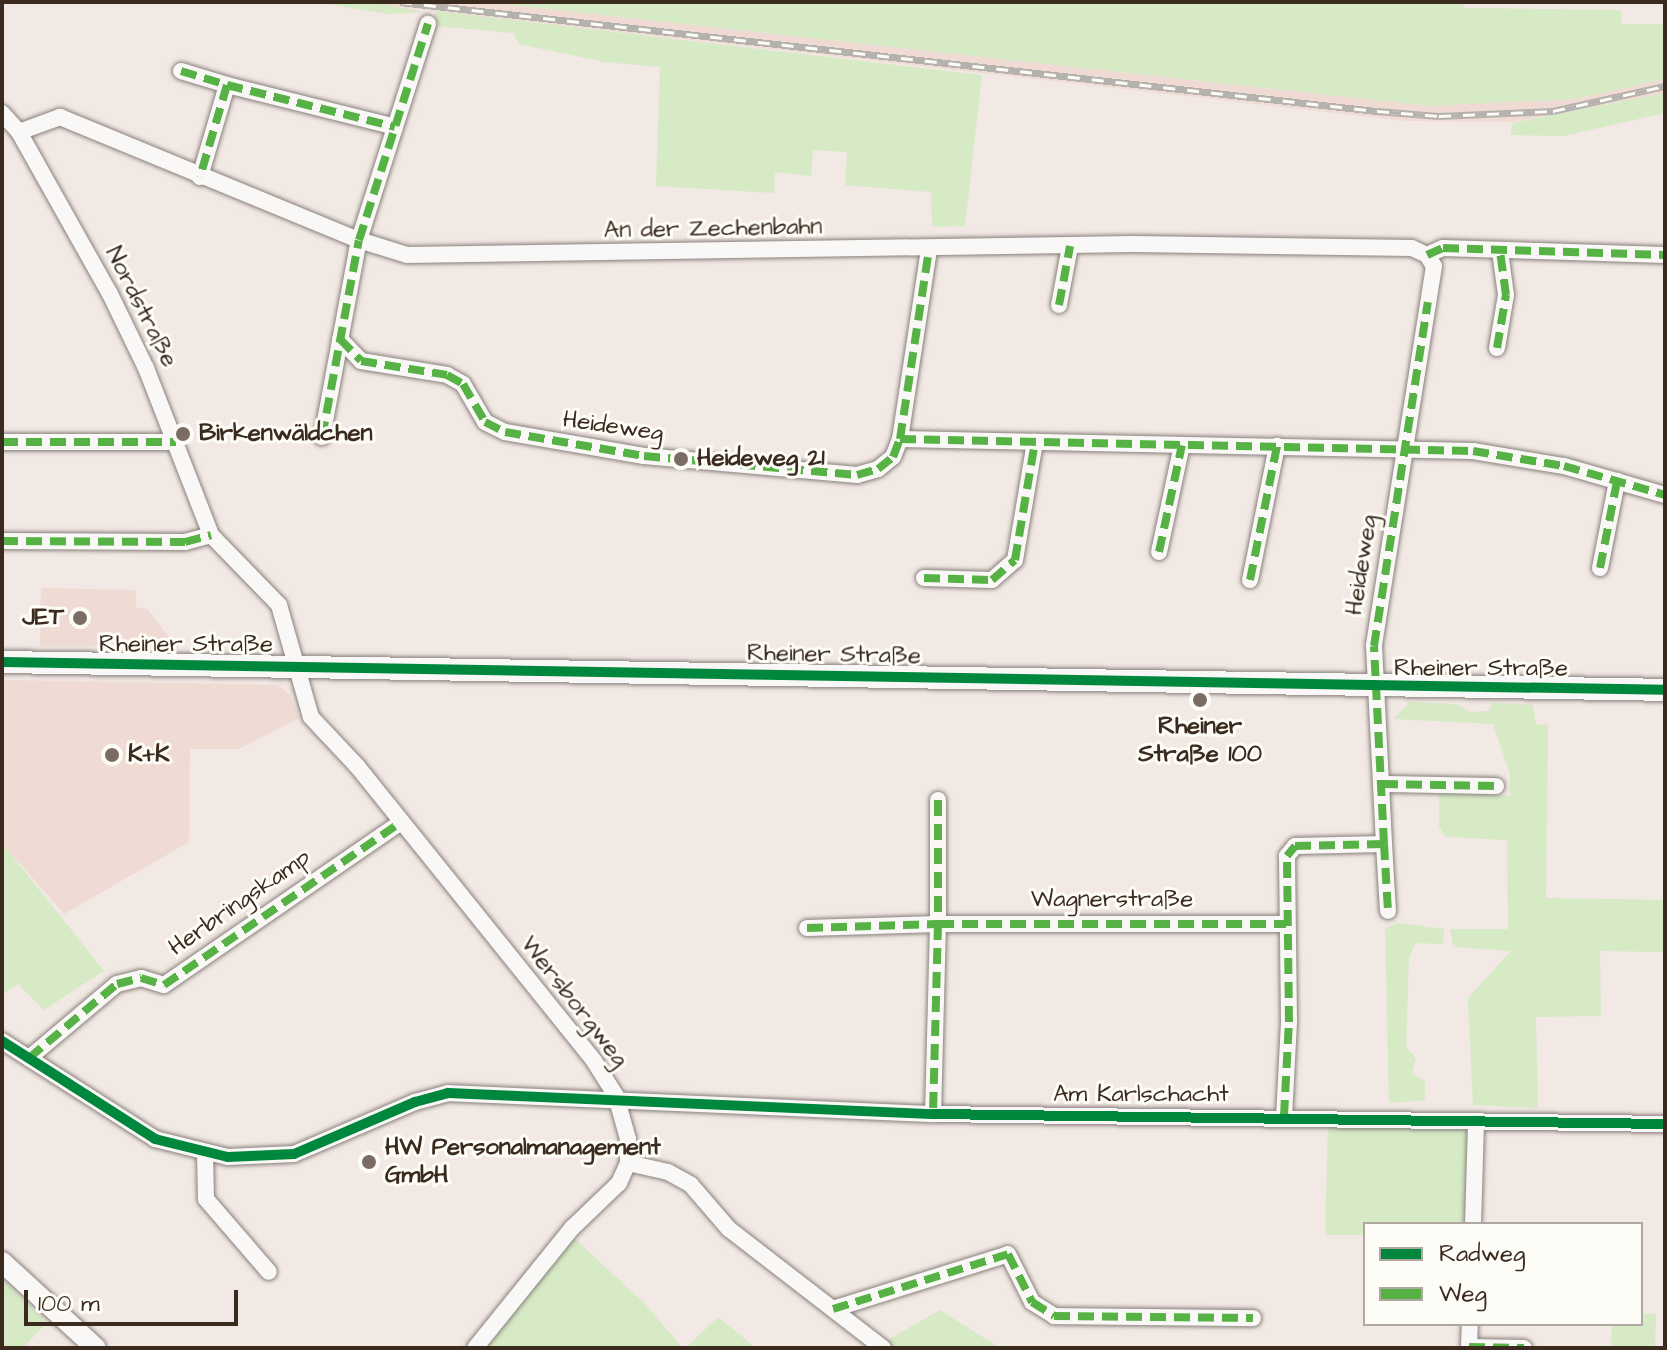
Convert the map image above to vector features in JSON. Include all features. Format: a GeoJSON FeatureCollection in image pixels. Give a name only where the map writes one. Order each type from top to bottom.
{"type":"FeatureCollection","features":[{"type":"Feature","properties":{"kind":"main road","name":"Rheiner Straße"},"geometry":{"type":"LineString","coordinates":[[2,662],[1377,689],[1665,690]]}},
{"type":"Feature","properties":{"kind":"street"},"geometry":{"type":"LineString","coordinates":[[322,437],[359,240],[428,24]]}},
{"type":"Feature","properties":{"kind":"street"},"geometry":{"type":"LineString","coordinates":[[181,71],[395,127]]}},
{"type":"Feature","properties":{"kind":"street"},"geometry":{"type":"LineString","coordinates":[[200,177],[227,85]]}},
{"type":"Feature","properties":{"kind":"street","name":"Nordstraße"},"geometry":{"type":"LineString","coordinates":[[2,113],[19,132],[110,294],[176,442],[211,535],[279,605],[298,666]]}},
{"type":"Feature","properties":{"kind":"street","name":"An der Zechenbahn"},"geometry":{"type":"LineString","coordinates":[[19,132],[60,117],[359,240],[407,255],[445,258],[1070,246],[1412,248],[1427,255],[1443,248],[1665,255]]}},
{"type":"Feature","properties":{"kind":"street"},"geometry":{"type":"LineString","coordinates":[[1059,305],[1070,246]]}},
{"type":"Feature","properties":{"kind":"street","name":"Heideweg"},"geometry":{"type":"LineString","coordinates":[[340,339],[361,361],[447,375],[463,384],[485,422],[558,445],[857,475],[878,469],[893,457],[900,439],[929,250]]}},
{"type":"Feature","properties":{"kind":"street"},"geometry":{"type":"LineString","coordinates":[[1497,348],[1506,295],[1500,251]]}},
{"type":"Feature","properties":{"kind":"street","name":"Heideweg"},"geometry":{"type":"LineString","coordinates":[[1377,689],[1374,646],[1434,266],[1427,255]]}},
{"type":"Feature","properties":{"kind":"street"},"geometry":{"type":"LineString","coordinates":[[900,439],[1403,449],[1517,456],[1665,495]]}},
{"type":"Feature","properties":{"kind":"street"},"geometry":{"type":"LineString","coordinates":[[2,442],[176,442]]}},
{"type":"Feature","properties":{"kind":"street"},"geometry":{"type":"LineString","coordinates":[[924,578],[992,580],[1015,560],[1035,442]]}},
{"type":"Feature","properties":{"kind":"street"},"geometry":{"type":"LineString","coordinates":[[1159,552],[1182,445]]}},
{"type":"Feature","properties":{"kind":"street"},"geometry":{"type":"LineString","coordinates":[[1250,580],[1277,446]]}},
{"type":"Feature","properties":{"kind":"street"},"geometry":{"type":"LineString","coordinates":[[1600,568],[1617,481]]}},
{"type":"Feature","properties":{"kind":"street"},"geometry":{"type":"LineString","coordinates":[[2,541],[185,542],[211,535]]}},
{"type":"Feature","properties":{"kind":"street","name":"Wersborgweg"},"geometry":{"type":"LineString","coordinates":[[298,666],[311,717],[594,1061],[616,1096],[625,1123],[628,1163]]}},
{"type":"Feature","properties":{"kind":"street"},"geometry":{"type":"LineString","coordinates":[[1377,689],[1388,911]]}},
{"type":"Feature","properties":{"kind":"street"},"geometry":{"type":"LineString","coordinates":[[1382,784],[1496,786]]}},
{"type":"Feature","properties":{"kind":"street"},"geometry":{"type":"LineString","coordinates":[[933,1114],[938,800]]}},
{"type":"Feature","properties":{"kind":"street","name":"Herbringskamp"},"geometry":{"type":"LineString","coordinates":[[29,1058],[117,984],[141,978],[164,985],[400,823]]}},
{"type":"Feature","properties":{"kind":"street"},"geometry":{"type":"LineString","coordinates":[[1284,1116],[1289,1022],[1286,924],[1289,849],[1384,844]]}},
{"type":"Feature","properties":{"kind":"street","name":"Wagnerstraße"},"geometry":{"type":"LineString","coordinates":[[807,928],[938,924],[1286,924]]}},
{"type":"Feature","properties":{"kind":"street","name":"Am Karlschacht"},"geometry":{"type":"LineString","coordinates":[[2,1041],[155,1139],[205,1154],[294,1154],[415,1102],[448,1093],[616,1096],[933,1114],[1284,1116],[1665,1124]]}},
{"type":"Feature","properties":{"kind":"street"},"geometry":{"type":"LineString","coordinates":[[1473,1222],[1476,1121]]}},
{"type":"Feature","properties":{"kind":"street"},"geometry":{"type":"LineString","coordinates":[[205,1154],[206,1199],[269,1272]]}},
{"type":"Feature","properties":{"kind":"street"},"geometry":{"type":"LineString","coordinates":[[475,1348],[572,1228],[619,1183],[628,1163],[668,1172],[691,1185],[729,1229],[883,1348]]}},
{"type":"Feature","properties":{"kind":"street"},"geometry":{"type":"LineString","coordinates":[[833,1309],[1008,1254],[1032,1302],[1054,1316],[1253,1318]]}},
{"type":"Feature","properties":{"kind":"street"},"geometry":{"type":"LineString","coordinates":[[2,1262],[96,1348]]}},
{"type":"Feature","properties":{"kind":"street"},"geometry":{"type":"LineString","coordinates":[[1470,1326],[1469,1347],[1524,1348]]}},
{"type":"Feature","properties":{"kind":"shaded area"},"geometry":{"type":"Polygon","coordinates":[[[356,2],[485,2],[1429,106],[1575,99],[1665,79],[1665,93],[1514,122],[1407,121],[356,2]]]}},
{"type":"Feature","properties":{"kind":"shaded area"},"geometry":{"type":"Polygon","coordinates":[[[41,588],[136,590],[136,607],[147,609],[176,646],[40,646],[41,588]]]}},
{"type":"Feature","properties":{"kind":"shaded area"},"geometry":{"type":"Polygon","coordinates":[[[2,680],[278,685],[290,695],[299,718],[239,749],[190,749],[189,842],[64,914],[2,843],[2,680]]]}},
{"type":"Feature","properties":{"kind":"green space"},"geometry":{"type":"Polygon","coordinates":[[[315,2],[372,2],[424,12],[388,14],[315,2]]]}},
{"type":"Feature","properties":{"kind":"green space"},"geometry":{"type":"Polygon","coordinates":[[[485,2],[1463,2],[1464,8],[1621,10],[1622,24],[1665,24],[1665,79],[1575,99],[1429,106],[485,2]]]}},
{"type":"Feature","properties":{"kind":"green space"},"geometry":{"type":"Polygon","coordinates":[[[435,11],[982,75],[965,226],[932,227],[931,192],[845,185],[847,152],[813,150],[811,176],[775,172],[774,193],[656,186],[660,67],[604,62],[519,44],[513,33],[435,26],[435,11]]]}},
{"type":"Feature","properties":{"kind":"green space"},"geometry":{"type":"Polygon","coordinates":[[[1665,93],[1665,113],[1563,136],[1510,135],[1513,123],[1665,93]]]}},
{"type":"Feature","properties":{"kind":"green space"},"geometry":{"type":"Polygon","coordinates":[[[1410,702],[1456,704],[1471,712],[1488,711],[1493,703],[1533,705],[1536,725],[1548,724],[1546,898],[1665,900],[1665,952],[1600,951],[1601,1016],[1536,1017],[1538,1108],[1473,1105],[1468,998],[1511,951],[1453,947],[1450,929],[1508,929],[1507,840],[1445,837],[1439,826],[1439,791],[1510,796],[1510,774],[1493,724],[1393,719],[1410,702]]]}},
{"type":"Feature","properties":{"kind":"green space"},"geometry":{"type":"Polygon","coordinates":[[[2,843],[104,971],[44,1010],[18,984],[2,994],[2,843]]]}},
{"type":"Feature","properties":{"kind":"green space"},"geometry":{"type":"Polygon","coordinates":[[[1399,923],[1444,929],[1443,944],[1416,943],[1409,957],[1406,1046],[1416,1059],[1412,1074],[1425,1081],[1425,1100],[1389,1103],[1385,928],[1399,923]]]}},
{"type":"Feature","properties":{"kind":"green space"},"geometry":{"type":"Polygon","coordinates":[[[1328,1125],[1468,1128],[1466,1222],[1363,1222],[1363,1235],[1325,1235],[1328,1125]]]}},
{"type":"Feature","properties":{"kind":"green space"},"geometry":{"type":"Polygon","coordinates":[[[574,1238],[644,1303],[683,1348],[485,1348],[574,1238]]]}},
{"type":"Feature","properties":{"kind":"green space"},"geometry":{"type":"Polygon","coordinates":[[[2,1279],[47,1322],[23,1348],[2,1348],[2,1279]]]}},
{"type":"Feature","properties":{"kind":"green space"},"geometry":{"type":"Polygon","coordinates":[[[940,1310],[1000,1348],[895,1348],[886,1341],[940,1310]]]}},
{"type":"Feature","properties":{"kind":"green space"},"geometry":{"type":"Polygon","coordinates":[[[1643,1314],[1656,1314],[1655,1348],[1611,1348],[1612,1326],[1643,1326],[1643,1314]]]}},
{"type":"Feature","properties":{"kind":"green space"},"geometry":{"type":"Polygon","coordinates":[[[718,1317],[756,1348],[686,1348],[718,1317]]]}},
{"type":"Feature","properties":{"kind":"railway"},"geometry":{"type":"LineString","coordinates":[[400,2],[1439,116],[1553,111],[1665,86]]}},
{"type":"Feature","properties":{"kind":"marked path"},"geometry":{"type":"LineString","coordinates":[[322,437],[359,240],[428,24]]}},
{"type":"Feature","properties":{"kind":"marked path"},"geometry":{"type":"LineString","coordinates":[[181,71],[227,85],[200,177]]}},
{"type":"Feature","properties":{"kind":"marked path"},"geometry":{"type":"LineString","coordinates":[[227,85],[395,127]]}},
{"type":"Feature","properties":{"kind":"marked path"},"geometry":{"type":"LineString","coordinates":[[1059,305],[1070,246]]}},
{"type":"Feature","properties":{"kind":"marked path"},"geometry":{"type":"LineString","coordinates":[[1427,255],[1443,248],[1665,255]]}},
{"type":"Feature","properties":{"kind":"marked path"},"geometry":{"type":"LineString","coordinates":[[340,339],[361,361],[447,375],[463,384],[485,422],[505,432],[644,456],[857,475],[878,469],[893,457],[900,439],[929,250]]}},
{"type":"Feature","properties":{"kind":"marked path"},"geometry":{"type":"LineString","coordinates":[[1497,348],[1506,295],[1500,251]]}},
{"type":"Feature","properties":{"kind":"marked path"},"geometry":{"type":"LineString","coordinates":[[1284,1116],[1289,1022],[1287,856],[1295,846],[1384,844],[1374,646],[1428,302]]}},
{"type":"Feature","properties":{"kind":"marked path"},"geometry":{"type":"LineString","coordinates":[[900,439],[1473,451],[1564,466],[1665,495]]}},
{"type":"Feature","properties":{"kind":"marked path"},"geometry":{"type":"LineString","coordinates":[[2,442],[176,442]]}},
{"type":"Feature","properties":{"kind":"marked path"},"geometry":{"type":"LineString","coordinates":[[924,578],[992,580],[1015,560],[1035,442]]}},
{"type":"Feature","properties":{"kind":"marked path"},"geometry":{"type":"LineString","coordinates":[[1159,552],[1182,445]]}},
{"type":"Feature","properties":{"kind":"marked path"},"geometry":{"type":"LineString","coordinates":[[1250,580],[1277,446]]}},
{"type":"Feature","properties":{"kind":"marked path"},"geometry":{"type":"LineString","coordinates":[[1600,568],[1617,481]]}},
{"type":"Feature","properties":{"kind":"marked path"},"geometry":{"type":"LineString","coordinates":[[2,541],[185,542],[211,535]]}},
{"type":"Feature","properties":{"kind":"marked path"},"geometry":{"type":"LineString","coordinates":[[1382,784],[1496,786]]}},
{"type":"Feature","properties":{"kind":"marked path"},"geometry":{"type":"LineString","coordinates":[[938,800],[938,924],[1286,924]]}},
{"type":"Feature","properties":{"kind":"marked path"},"geometry":{"type":"LineString","coordinates":[[29,1058],[117,984],[141,978],[164,985],[400,823]]}},
{"type":"Feature","properties":{"kind":"marked path"},"geometry":{"type":"LineString","coordinates":[[1384,844],[1388,911]]}},
{"type":"Feature","properties":{"kind":"marked path"},"geometry":{"type":"LineString","coordinates":[[807,928],[938,924],[933,1114]]}},
{"type":"Feature","properties":{"kind":"marked path"},"geometry":{"type":"LineString","coordinates":[[833,1309],[1008,1254],[1032,1302],[1054,1316],[1253,1318]]}},
{"type":"Feature","properties":{"kind":"marked path"},"geometry":{"type":"LineString","coordinates":[[1469,1347],[1524,1348]]}},
{"type":"Feature","properties":{"kind":"cycle path"},"geometry":{"type":"LineString","coordinates":[[2,662],[1665,690]]}},
{"type":"Feature","properties":{"kind":"cycle path"},"geometry":{"type":"LineString","coordinates":[[2,1041],[155,1139],[228,1157],[294,1154],[415,1102],[448,1093],[933,1114],[1665,1124]]}},
{"type":"Feature","properties":{"kind":"place","name":"Birkenwäldchen"},"geometry":{"type":"Point","coordinates":[183,434]}},
{"type":"Feature","properties":{"kind":"place","name":"Heideweg 21"},"geometry":{"type":"Point","coordinates":[681,459]}},
{"type":"Feature","properties":{"kind":"place","name":"JET"},"geometry":{"type":"Point","coordinates":[80,618]}},
{"type":"Feature","properties":{"kind":"place","name":"Rheiner Straße 100"},"geometry":{"type":"Point","coordinates":[1200,700]}},
{"type":"Feature","properties":{"kind":"place","name":"K+K"},"geometry":{"type":"Point","coordinates":[112,755]}},
{"type":"Feature","properties":{"kind":"place","name":"HW Personalmanagement GmbH"},"geometry":{"type":"Point","coordinates":[369,1162]}}]}
